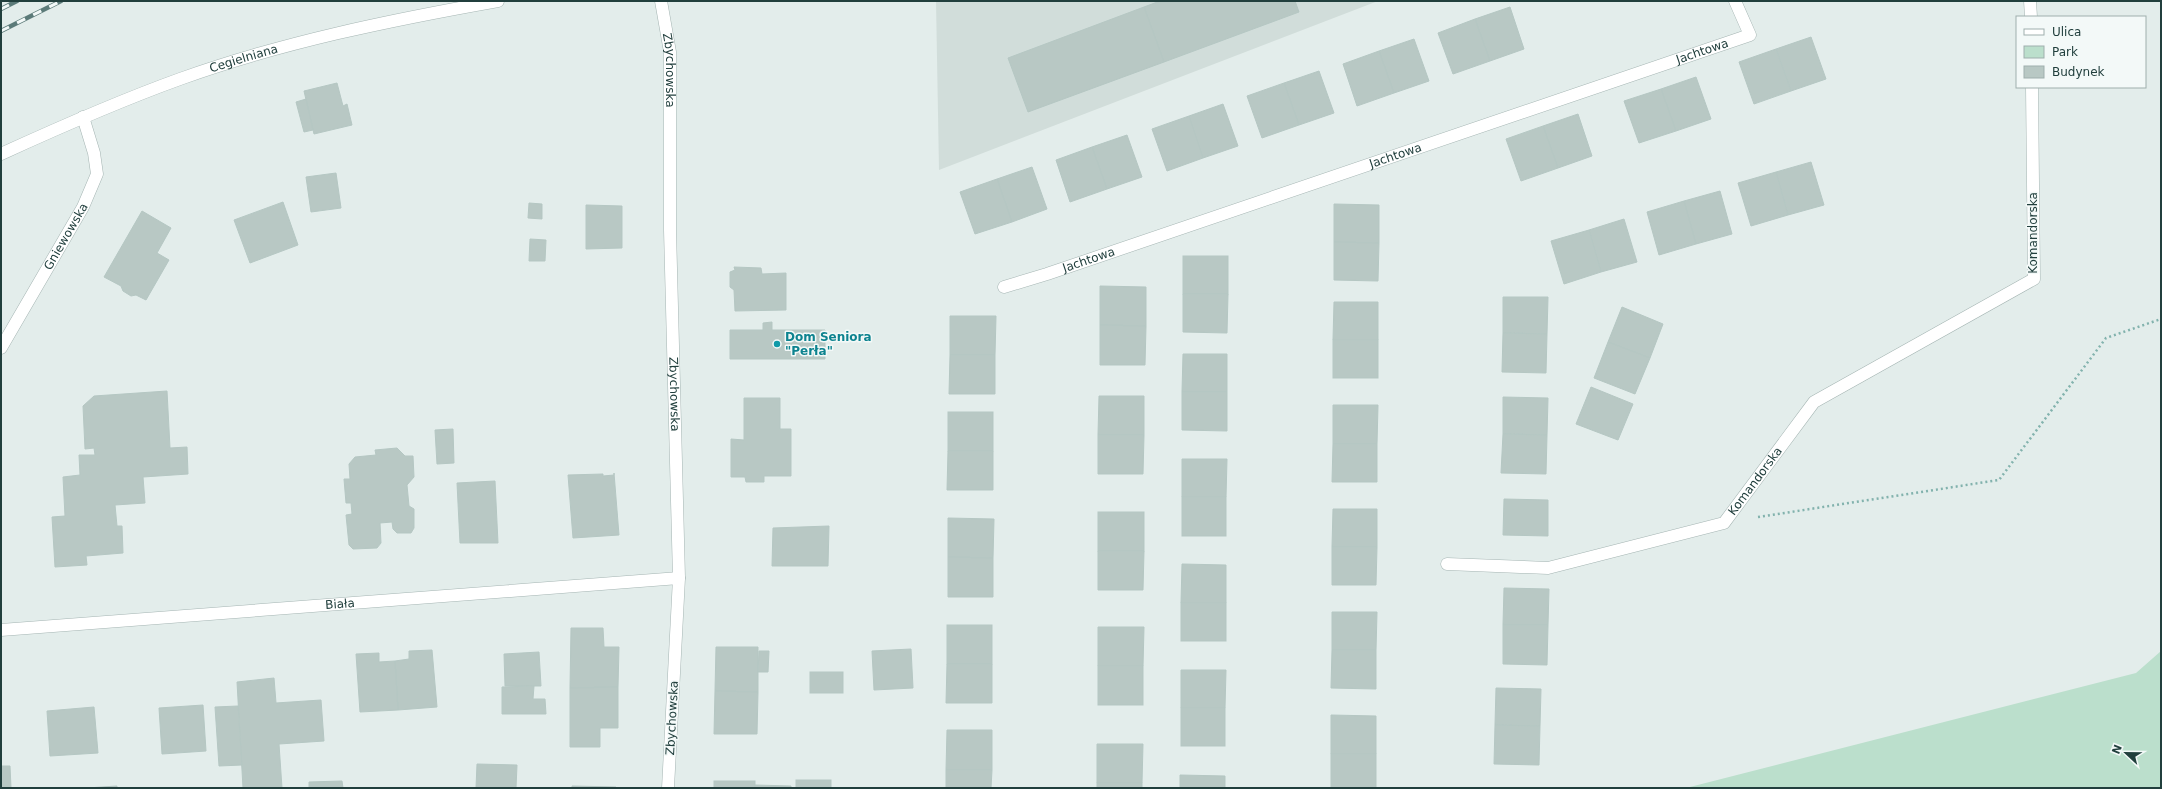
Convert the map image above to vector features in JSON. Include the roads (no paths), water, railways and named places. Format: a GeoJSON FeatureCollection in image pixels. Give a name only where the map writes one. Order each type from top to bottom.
{"type":"FeatureCollection","features":[{"type":"Feature","properties":{"kind":"street","name":"Cegielniana"},"geometry":{"type":"LineString","coordinates":[[1,154],[83,117],[181,78],[290,45],[386,22],[498,1]]}},
{"type":"Feature","properties":{"kind":"street","name":"Zbychowska"},"geometry":{"type":"LineString","coordinates":[[661,1],[670,52],[670,230],[678,578],[668,788]]}},
{"type":"Feature","properties":{"kind":"street","name":"Jachtowa"},"geometry":{"type":"LineString","coordinates":[[1004,287],[1054,272],[1750,35],[1735,1]]}},
{"type":"Feature","properties":{"kind":"street"},"geometry":{"type":"LineString","coordinates":[[2030,1],[2031,16]]}},
{"type":"Feature","properties":{"kind":"street","name":"Komandorska"},"geometry":{"type":"LineString","coordinates":[[1447,564],[1548,568],[1724,523],[1814,402],[2034,279],[2032,88]]}},
{"type":"Feature","properties":{"kind":"street","name":"Gniewowska"},"geometry":{"type":"LineString","coordinates":[[1,348],[83,207],[97,174],[94,153],[83,117]]}},
{"type":"Feature","properties":{"kind":"street","name":"Biała"},"geometry":{"type":"LineString","coordinates":[[1,630],[678,578]]}},
{"type":"Feature","properties":{"kind":"railway"},"geometry":{"type":"LineString","coordinates":[[1,9],[17,1]]}},
{"type":"Feature","properties":{"kind":"railway"},"geometry":{"type":"LineString","coordinates":[[1,31],[61,1]]}},
{"type":"Feature","properties":{"kind":"place","name":"Dom Seniora \"Perła\""},"geometry":{"type":"Point","coordinates":[777,344]}}]}
